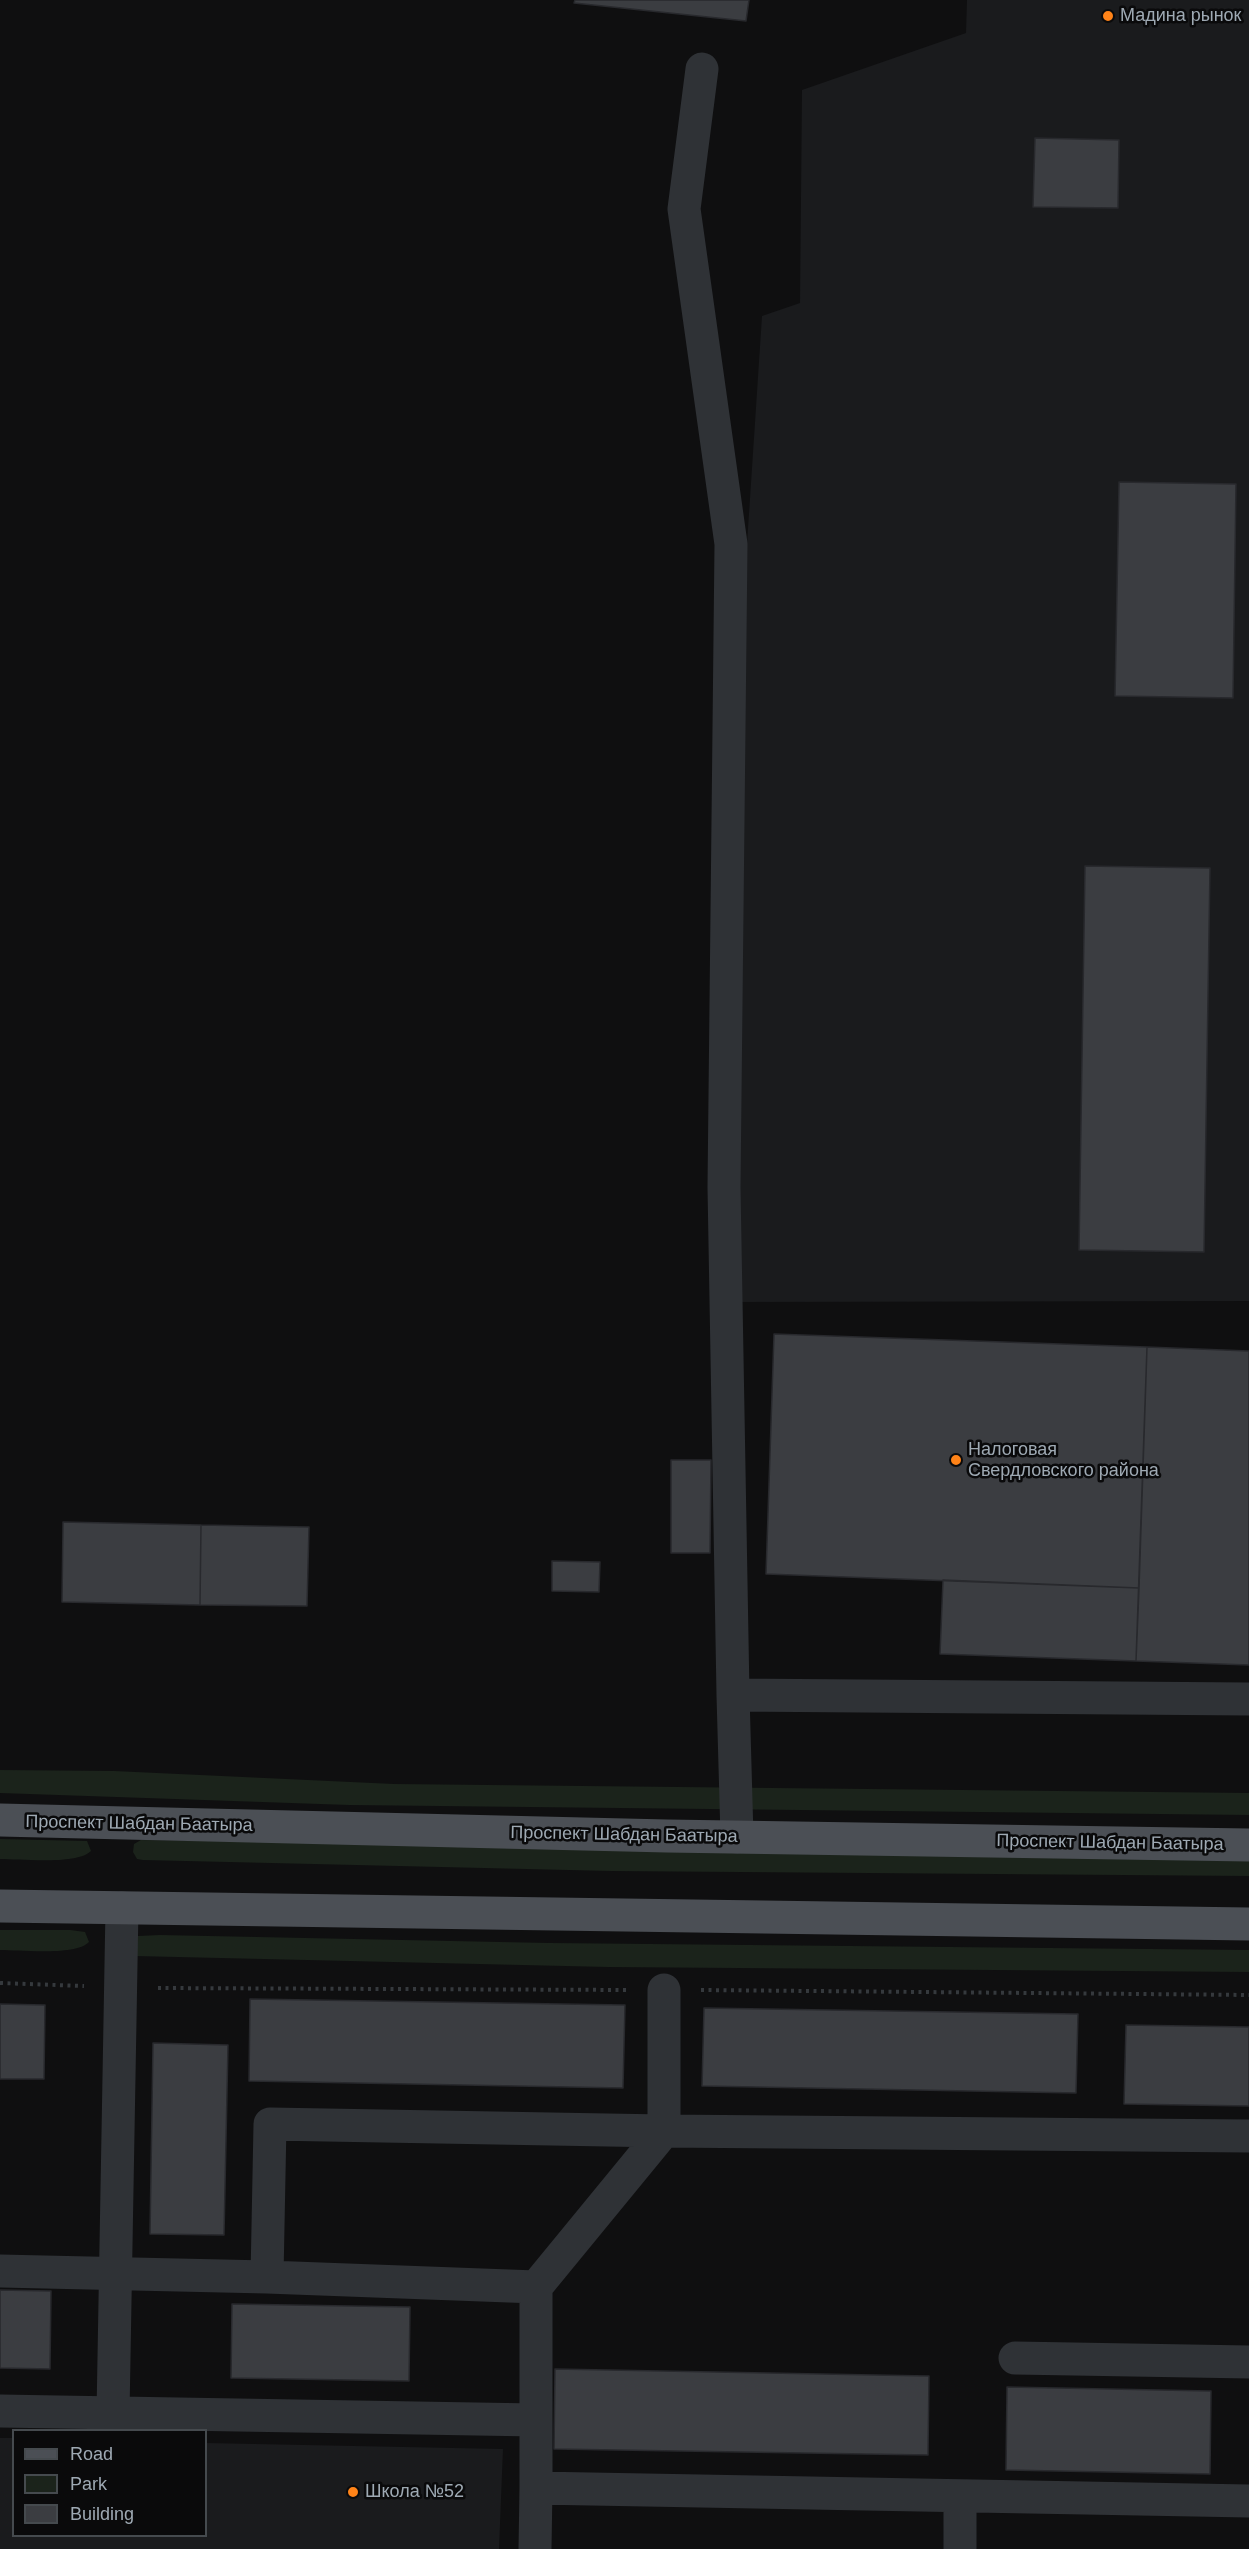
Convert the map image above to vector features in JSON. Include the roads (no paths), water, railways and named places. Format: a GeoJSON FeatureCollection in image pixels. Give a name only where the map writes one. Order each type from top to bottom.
{"type":"FeatureCollection","features":[{"type":"Feature","properties":{"kind":"main road","name":"Проспект Шабдан Баатыра"},"geometry":{"type":"LineString","coordinates":[[0,1820],[737,1837],[1249,1845]]}},
{"type":"Feature","properties":{"kind":"main road"},"geometry":{"type":"LineString","coordinates":[[0,1906],[1249,1924]]}},
{"type":"Feature","properties":{"kind":"street"},"geometry":{"type":"LineString","coordinates":[[702,69],[684,209],[731,543],[724,1187],[737,1837]]}},
{"type":"Feature","properties":{"kind":"street"},"geometry":{"type":"LineString","coordinates":[[733,1695],[1249,1699]]}},
{"type":"Feature","properties":{"kind":"street"},"geometry":{"type":"LineString","coordinates":[[113,2413],[122,1908]]}},
{"type":"Feature","properties":{"kind":"street"},"geometry":{"type":"LineString","coordinates":[[535,2549],[536,2287],[664,2131],[664,1990]]}},
{"type":"Feature","properties":{"kind":"street"},"geometry":{"type":"LineString","coordinates":[[267,2277],[270,2124],[664,2131],[1249,2136]]}},
{"type":"Feature","properties":{"kind":"street"},"geometry":{"type":"LineString","coordinates":[[0,2271],[267,2277],[536,2287]]}},
{"type":"Feature","properties":{"kind":"street"},"geometry":{"type":"LineString","coordinates":[[1015,2358],[1249,2362]]}},
{"type":"Feature","properties":{"kind":"street"},"geometry":{"type":"LineString","coordinates":[[0,2411],[536,2420]]}},
{"type":"Feature","properties":{"kind":"street"},"geometry":{"type":"LineString","coordinates":[[536,2488],[1249,2501]]}},
{"type":"Feature","properties":{"kind":"street"},"geometry":{"type":"LineString","coordinates":[[960,2496],[960,2549]]}},
{"type":"Feature","properties":{"kind":"place","name":"Мадина рынок"},"geometry":{"type":"Point","coordinates":[1108,16]}},
{"type":"Feature","properties":{"kind":"place","name":"Налоговая Свердловского района"},"geometry":{"type":"Point","coordinates":[956,1460]}},
{"type":"Feature","properties":{"kind":"place","name":"Школа №52"},"geometry":{"type":"Point","coordinates":[353,2492]}}]}
